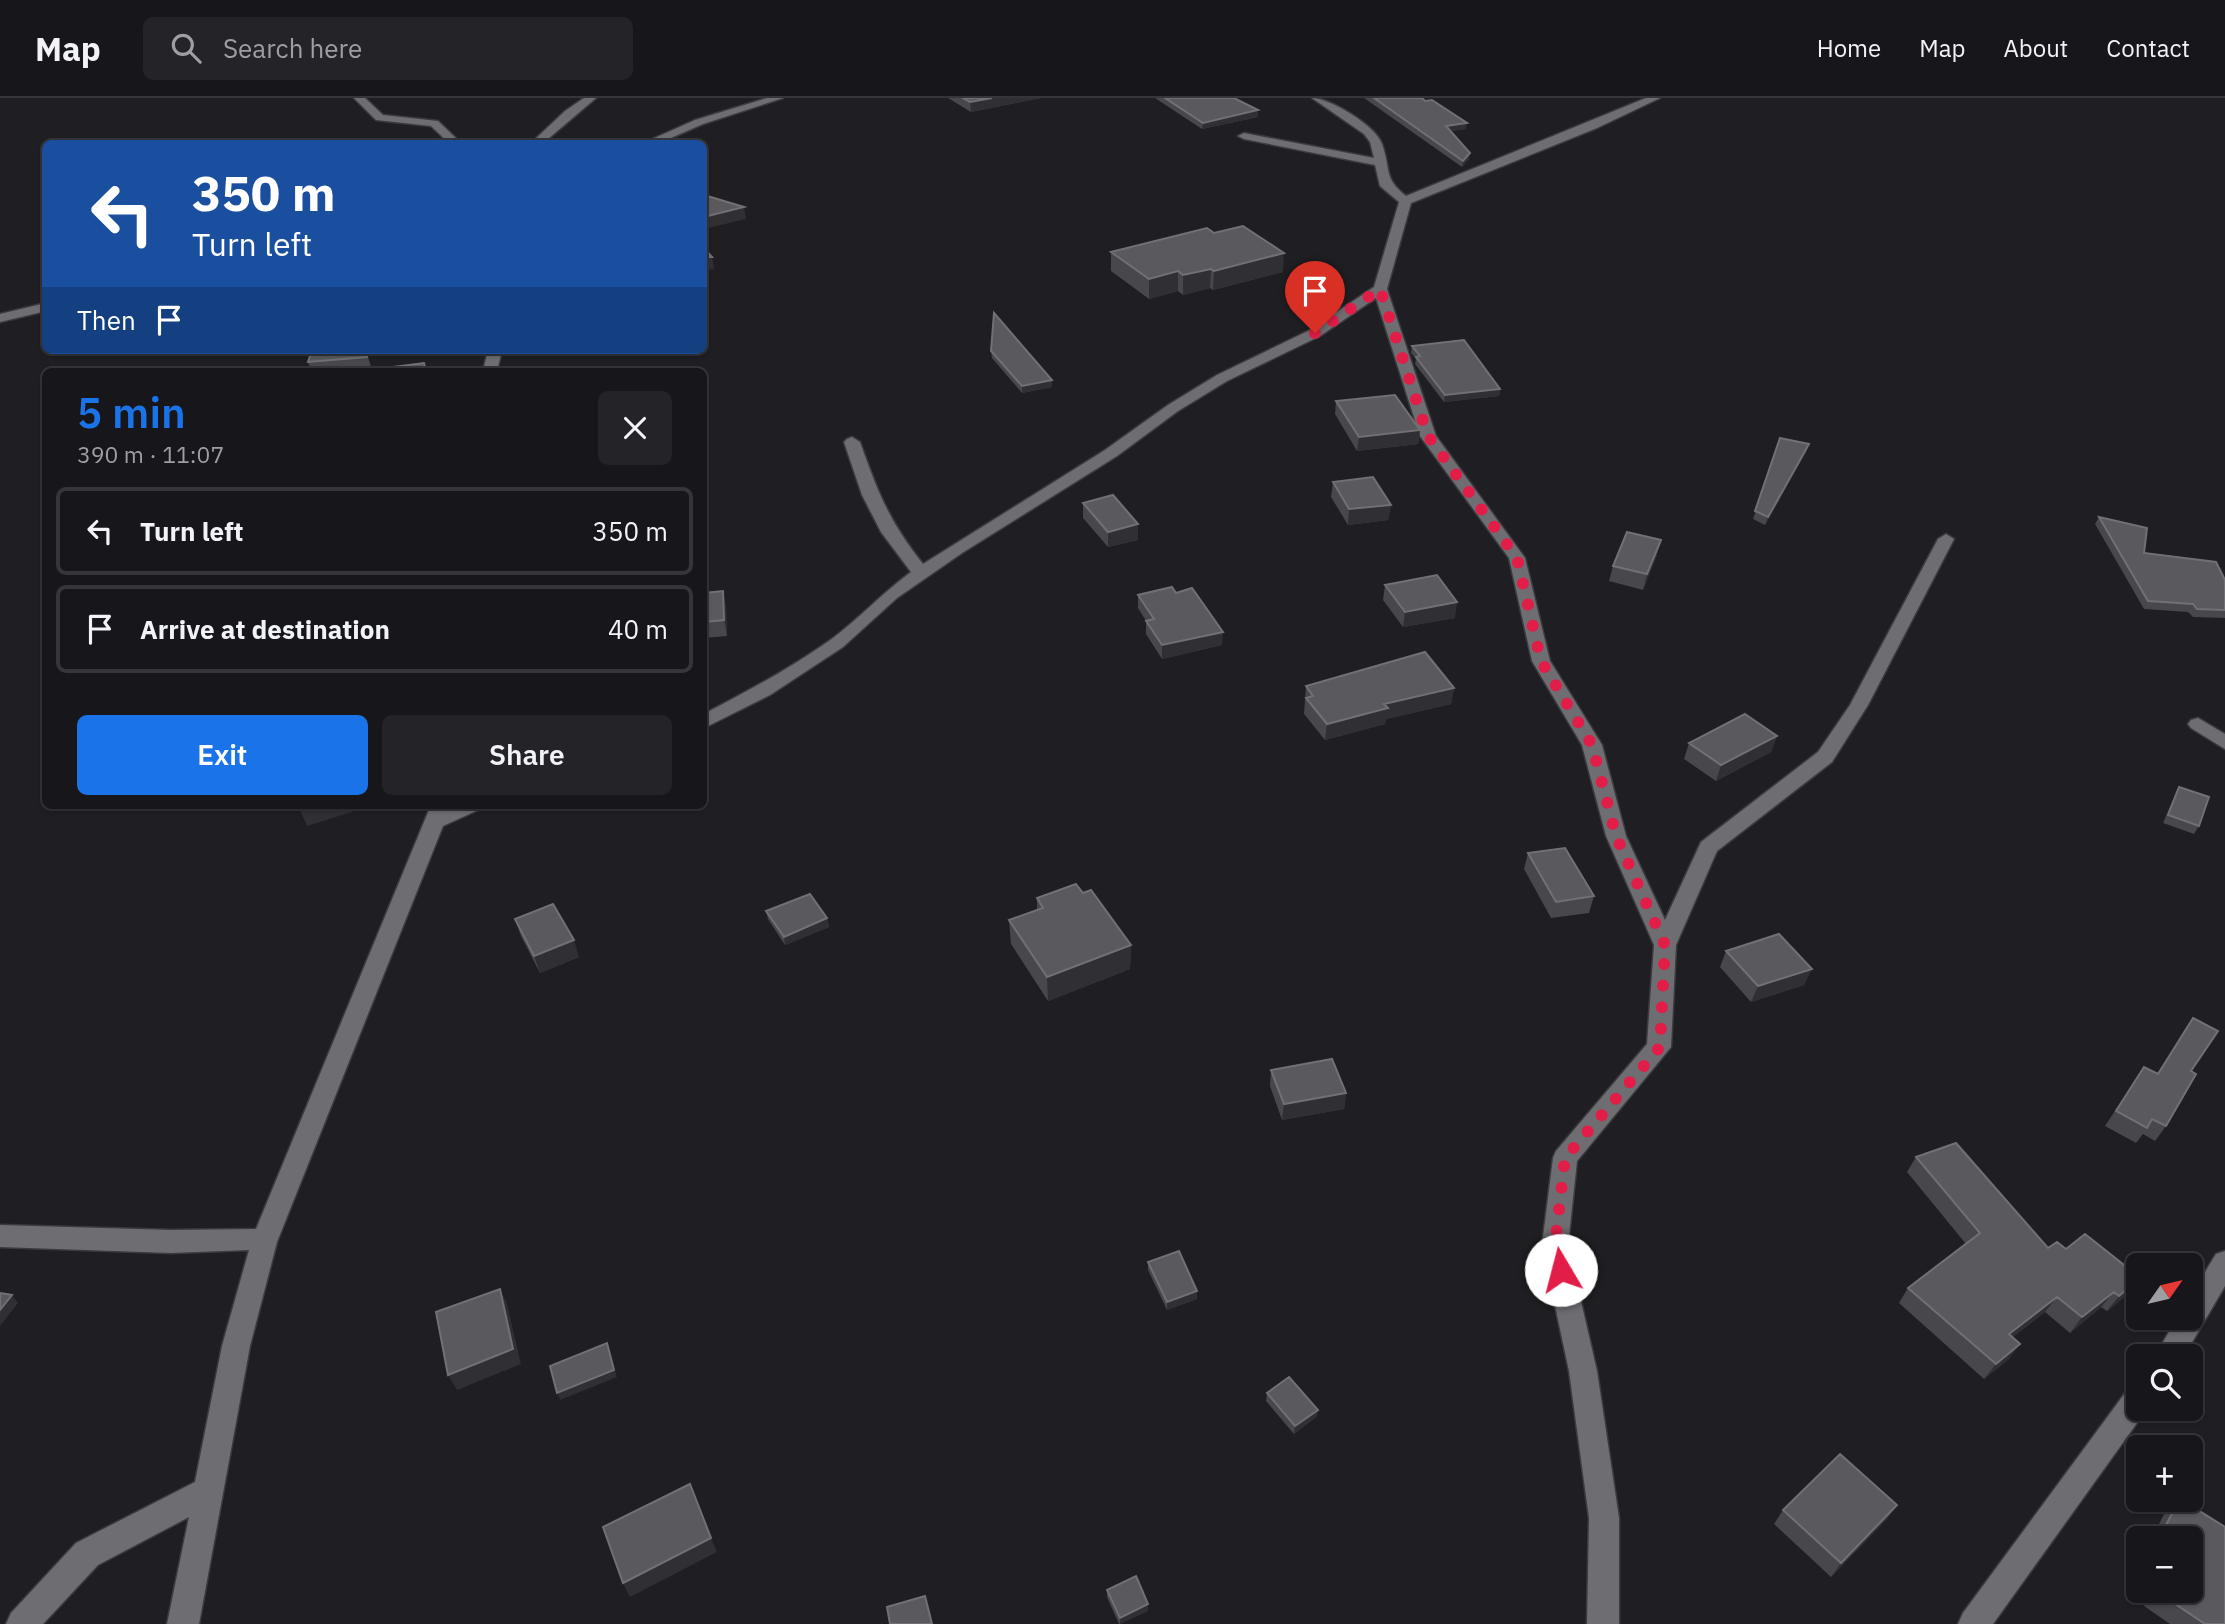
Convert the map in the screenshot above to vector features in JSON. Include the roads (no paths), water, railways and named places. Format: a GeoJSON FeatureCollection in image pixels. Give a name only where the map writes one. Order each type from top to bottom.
{"type":"FeatureCollection","features":[{"type":"Feature","properties":{"kind":"street"},"geometry":{"type":"LineString","coordinates":[[359,98],[380,118],[434,122],[453,140]]}},
{"type":"Feature","properties":{"kind":"street"},"geometry":{"type":"LineString","coordinates":[[540,140],[591,98]]}},
{"type":"Feature","properties":{"kind":"street"},"geometry":{"type":"LineString","coordinates":[[656,140],[699,122],[778,98]]}},
{"type":"Feature","properties":{"kind":"street"},"geometry":{"type":"LineString","coordinates":[[1317,98],[1368,132],[1376,142],[1386,186],[1405,201]]}},
{"type":"Feature","properties":{"kind":"street"},"geometry":{"type":"LineString","coordinates":[[1655,98],[1579,133],[1437,186],[1405,201],[1380,289],[1428,436],[1517,558],[1541,661],[1592,745],[1616,836],[1665,945]]}},
{"type":"Feature","properties":{"kind":"street"},"geometry":{"type":"LineString","coordinates":[[1244,136],[1381,163]]}},
{"type":"Feature","properties":{"kind":"street"},"geometry":{"type":"LineString","coordinates":[[707,720],[763,691],[837,643],[891,594],[921,573],[1111,453],[1173,408],[1222,378],[1315,333],[1380,289]]}},
{"type":"Feature","properties":{"kind":"street"},"geometry":{"type":"LineString","coordinates":[[0,317],[42,308]]}},
{"type":"Feature","properties":{"kind":"street"},"geometry":{"type":"LineString","coordinates":[[852,442],[870,495],[889,532],[921,573]]}},
{"type":"Feature","properties":{"kind":"street"},"geometry":{"type":"LineString","coordinates":[[1603,1624],[1604,1518],[1583,1371],[1555,1245],[1565,1158],[1660,1047],[1665,945],[1708,847],[1825,757],[1859,705],[1946,540]]}},
{"type":"Feature","properties":{"kind":"street"},"geometry":{"type":"LineString","coordinates":[[2198,724],[2225,743]]}},
{"type":"Feature","properties":{"kind":"street"},"geometry":{"type":"LineString","coordinates":[[183,1624],[206,1492],[236,1346],[264,1241],[438,813]]}},
{"type":"Feature","properties":{"kind":"street"},"geometry":{"type":"LineString","coordinates":[[0,1236],[64,1235],[196,1242],[249,1238],[264,1241]]}},
{"type":"Feature","properties":{"kind":"street"},"geometry":{"type":"LineString","coordinates":[[2176,1344],[2225,1262]]}},
{"type":"Feature","properties":{"kind":"street"},"geometry":{"type":"LineString","coordinates":[[1975,1624],[2126,1415]]}},
{"type":"Feature","properties":{"kind":"street"},"geometry":{"type":"LineString","coordinates":[[22,1624],[87,1554],[206,1492]]}}]}
